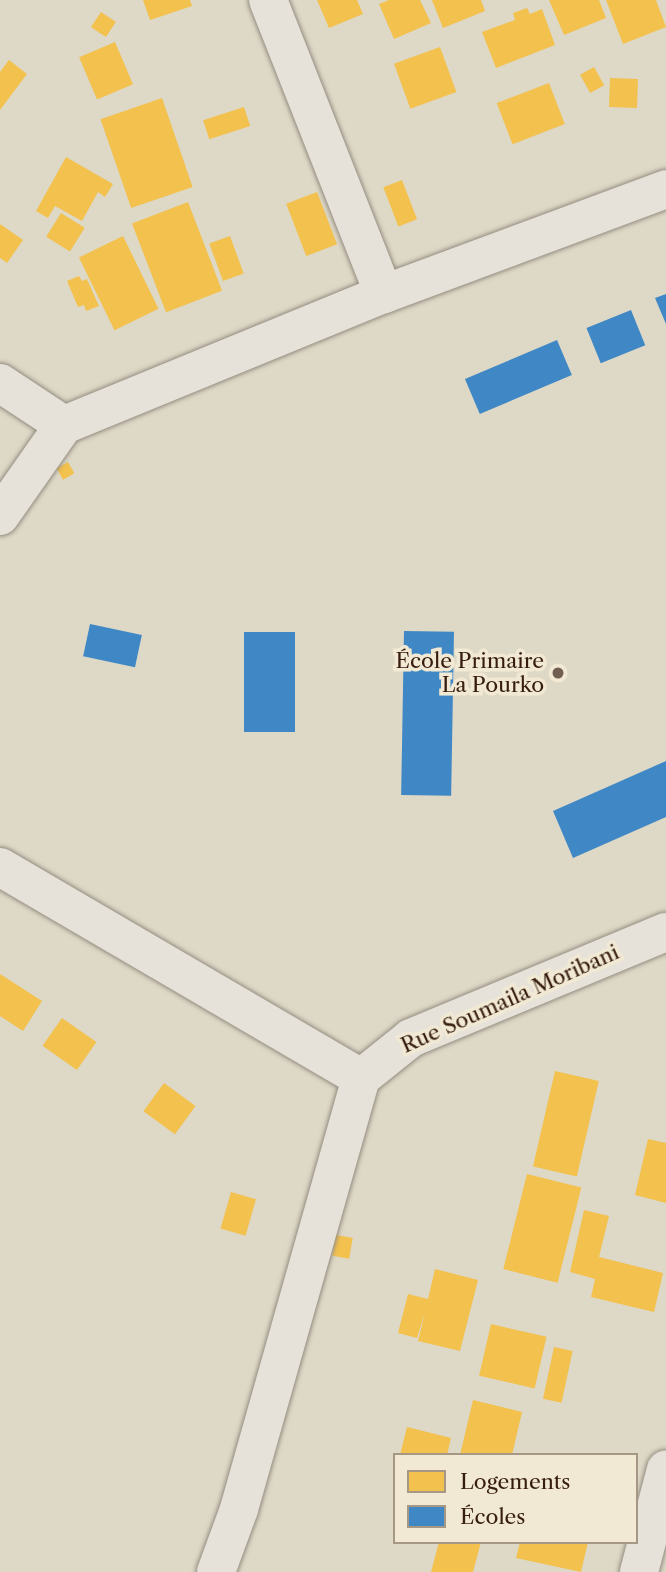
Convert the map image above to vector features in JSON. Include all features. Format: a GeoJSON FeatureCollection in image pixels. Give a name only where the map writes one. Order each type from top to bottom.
{"type":"FeatureCollection","features":[{"type":"Feature","properties":{"kind":"street"},"geometry":{"type":"LineString","coordinates":[[268,0],[384,294]]}},
{"type":"Feature","properties":{"kind":"street"},"geometry":{"type":"LineString","coordinates":[[0,516],[64,425],[384,294],[666,190]]}},
{"type":"Feature","properties":{"kind":"street"},"geometry":{"type":"LineString","coordinates":[[0,383],[64,425]]}},
{"type":"Feature","properties":{"kind":"street"},"geometry":{"type":"LineString","coordinates":[[0,867],[361,1078],[239,1509],[216,1572]]}},
{"type":"Feature","properties":{"kind":"street","name":"Rue Soumaila Moribani"},"geometry":{"type":"LineString","coordinates":[[361,1078],[411,1038],[666,932]]}},
{"type":"Feature","properties":{"kind":"street"},"geometry":{"type":"LineString","coordinates":[[639,1572],[666,1469]]}},
{"type":"Feature","properties":{"kind":"building: Logements"},"geometry":{"type":"Polygon","coordinates":[[[143,0],[190,0],[192,6],[150,20],[143,0]]]}},
{"type":"Feature","properties":{"kind":"building: Logements"},"geometry":{"type":"Polygon","coordinates":[[[317,0],[357,0],[363,14],[329,28],[317,0]]]}},
{"type":"Feature","properties":{"kind":"building: Logements"},"geometry":{"type":"Polygon","coordinates":[[[389,0],[420,0],[431,23],[394,39],[379,4],[389,0]]]}},
{"type":"Feature","properties":{"kind":"building: Logements"},"geometry":{"type":"Polygon","coordinates":[[[432,0],[481,0],[485,11],[443,28],[432,0]]]}},
{"type":"Feature","properties":{"kind":"building: Logements"},"geometry":{"type":"Polygon","coordinates":[[[549,0],[599,0],[606,18],[564,35],[549,0]]]}},
{"type":"Feature","properties":{"kind":"building: Logements"},"geometry":{"type":"Polygon","coordinates":[[[606,0],[656,0],[666,27],[623,44],[606,0]]]}},
{"type":"Feature","properties":{"kind":"building: Logements"},"geometry":{"type":"Polygon","coordinates":[[[527,8],[530,14],[542,9],[555,45],[496,68],[482,32],[515,20],[513,13],[527,8]]]}},
{"type":"Feature","properties":{"kind":"building: Logements"},"geometry":{"type":"Polygon","coordinates":[[[101,12],[116,22],[106,37],[91,27],[101,12]]]}},
{"type":"Feature","properties":{"kind":"building: Logements"},"geometry":{"type":"Polygon","coordinates":[[[115,42],[133,84],[97,100],[79,57],[115,42]]]}},
{"type":"Feature","properties":{"kind":"building: Logements"},"geometry":{"type":"Polygon","coordinates":[[[440,47],[456,92],[410,109],[394,64],[440,47]]]}},
{"type":"Feature","properties":{"kind":"building: Logements"},"geometry":{"type":"Polygon","coordinates":[[[9,60],[27,74],[0,110],[0,72],[9,60]]]}},
{"type":"Feature","properties":{"kind":"building: Logements"},"geometry":{"type":"Polygon","coordinates":[[[594,67],[604,85],[590,93],[580,75],[594,67]]]}},
{"type":"Feature","properties":{"kind":"building: Logements"},"geometry":{"type":"Polygon","coordinates":[[[610,78],[638,79],[637,108],[609,107],[610,78]]]}},
{"type":"Feature","properties":{"kind":"building: Logements"},"geometry":{"type":"Polygon","coordinates":[[[549,83],[565,124],[512,144],[497,103],[549,83]]]}},
{"type":"Feature","properties":{"kind":"building: Logements"},"geometry":{"type":"Polygon","coordinates":[[[162,98],[193,187],[131,208],[101,119],[162,98]]]}},
{"type":"Feature","properties":{"kind":"building: Logements"},"geometry":{"type":"Polygon","coordinates":[[[244,107],[250,126],[209,139],[203,120],[244,107]]]}},
{"type":"Feature","properties":{"kind":"building: Logements"},"geometry":{"type":"Polygon","coordinates":[[[66,157],[113,184],[105,197],[98,192],[82,221],[55,206],[48,218],[36,211],[66,157]]]}},
{"type":"Feature","properties":{"kind":"building: Logements"},"geometry":{"type":"Polygon","coordinates":[[[402,180],[417,219],[398,226],[383,187],[402,180]]]}},
{"type":"Feature","properties":{"kind":"building: Logements"},"geometry":{"type":"Polygon","coordinates":[[[317,192],[337,244],[306,256],[286,204],[317,192]]]}},
{"type":"Feature","properties":{"kind":"building: Logements"},"geometry":{"type":"Polygon","coordinates":[[[188,202],[222,291],[166,312],[132,224],[188,202]]]}},
{"type":"Feature","properties":{"kind":"building: Logements"},"geometry":{"type":"Polygon","coordinates":[[[61,213],[85,228],[70,252],[46,237],[61,213]]]}},
{"type":"Feature","properties":{"kind":"building: Logements"},"geometry":{"type":"Polygon","coordinates":[[[0,224],[23,240],[7,263],[0,258],[0,224]]]}},
{"type":"Feature","properties":{"kind":"building: Logements"},"geometry":{"type":"Polygon","coordinates":[[[123,236],[159,309],[114,330],[79,257],[123,236]]]}},
{"type":"Feature","properties":{"kind":"building: Logements"},"geometry":{"type":"Polygon","coordinates":[[[230,236],[244,274],[223,281],[209,244],[230,236]]]}},
{"type":"Feature","properties":{"kind":"building: Logements"},"geometry":{"type":"Polygon","coordinates":[[[79,276],[82,281],[87,279],[99,306],[86,311],[84,305],[78,307],[67,281],[79,276]]]}},
{"type":"Feature","properties":{"kind":"building: Logements"},"geometry":{"type":"Polygon","coordinates":[[[68,462],[74,473],[63,480],[57,468],[68,462]]]}},
{"type":"Feature","properties":{"kind":"building: Logements"},"geometry":{"type":"Polygon","coordinates":[[[0,974],[42,1001],[23,1031],[0,1016],[0,974]]]}},
{"type":"Feature","properties":{"kind":"building: Logements"},"geometry":{"type":"Polygon","coordinates":[[[62,1018],[96,1042],[77,1070],[42,1046],[62,1018]]]}},
{"type":"Feature","properties":{"kind":"building: Logements"},"geometry":{"type":"Polygon","coordinates":[[[555,1071],[599,1081],[577,1177],[533,1166],[555,1071]]]}},
{"type":"Feature","properties":{"kind":"building: Logements"},"geometry":{"type":"Polygon","coordinates":[[[164,1083],[196,1106],[175,1134],[143,1111],[164,1083]]]}},
{"type":"Feature","properties":{"kind":"building: Logements"},"geometry":{"type":"Polygon","coordinates":[[[648,1139],[666,1143],[666,1203],[635,1195],[648,1139]]]}},
{"type":"Feature","properties":{"kind":"building: Logements"},"geometry":{"type":"Polygon","coordinates":[[[527,1174],[581,1188],[558,1283],[503,1269],[527,1174]]]}},
{"type":"Feature","properties":{"kind":"building: Logements"},"geometry":{"type":"Polygon","coordinates":[[[231,1192],[256,1199],[246,1236],[221,1229],[231,1192]]]}},
{"type":"Feature","properties":{"kind":"building: Logements"},"geometry":{"type":"Polygon","coordinates":[[[584,1210],[609,1216],[599,1257],[663,1273],[654,1312],[591,1297],[595,1279],[570,1272],[584,1210]]]}},
{"type":"Feature","properties":{"kind":"building: Logements"},"geometry":{"type":"Polygon","coordinates":[[[336,1235],[353,1238],[349,1259],[332,1256],[336,1235]]]}},
{"type":"Feature","properties":{"kind":"building: Logements"},"geometry":{"type":"Polygon","coordinates":[[[435,1269],[478,1280],[460,1351],[418,1341],[425,1312],[417,1338],[398,1333],[408,1294],[428,1299],[435,1269]]]}},
{"type":"Feature","properties":{"kind":"building: Logements"},"geometry":{"type":"Polygon","coordinates":[[[491,1324],[547,1337],[535,1388],[479,1376],[491,1324]]]}},
{"type":"Feature","properties":{"kind":"building: Logements"},"geometry":{"type":"Polygon","coordinates":[[[554,1347],[573,1351],[562,1403],[543,1399],[554,1347]]]}},
{"type":"Feature","properties":{"kind":"building: Logements"},"geometry":{"type":"Polygon","coordinates":[[[473,1400],[522,1412],[512,1453],[460,1453],[473,1400]]]}},
{"type":"Feature","properties":{"kind":"building: Logements"},"geometry":{"type":"Polygon","coordinates":[[[407,1427],[451,1438],[447,1453],[400,1453],[407,1427]]]}},
{"type":"Feature","properties":{"kind":"building: Logements"},"geometry":{"type":"Polygon","coordinates":[[[438,1544],[480,1544],[473,1572],[431,1572],[438,1544]]]}},
{"type":"Feature","properties":{"kind":"building: Logements"},"geometry":{"type":"Polygon","coordinates":[[[520,1544],[588,1544],[581,1572],[516,1558],[520,1544]]]}},
{"type":"Feature","properties":{"kind":"building: Écoles"},"geometry":{"type":"Polygon","coordinates":[[[666,294],[666,324],[655,298],[666,294]]]}},
{"type":"Feature","properties":{"kind":"building: Écoles"},"geometry":{"type":"Polygon","coordinates":[[[631,310],[645,345],[601,363],[586,328],[631,310]]]}},
{"type":"Feature","properties":{"kind":"building: Écoles"},"geometry":{"type":"Polygon","coordinates":[[[557,340],[572,375],[480,414],[465,379],[557,340]]]}},
{"type":"Feature","properties":{"kind":"building: Écoles"},"geometry":{"type":"Polygon","coordinates":[[[90,624],[142,635],[135,667],[83,656],[90,624]]]}},
{"type":"Feature","properties":{"kind":"building: Écoles"},"geometry":{"type":"Polygon","coordinates":[[[404,631],[454,632],[451,796],[401,795],[404,631]]]}},
{"type":"Feature","properties":{"kind":"building: Écoles"},"geometry":{"type":"Polygon","coordinates":[[[244,632],[295,632],[295,732],[244,732],[244,632]]]}},
{"type":"Feature","properties":{"kind":"building: Écoles"},"geometry":{"type":"Polygon","coordinates":[[[666,761],[666,817],[573,858],[553,811],[666,761]]]}},
{"type":"Feature","properties":{"kind":"place","name":"École Primaire La Pourko"},"geometry":{"type":"Point","coordinates":[558,673]}}]}
